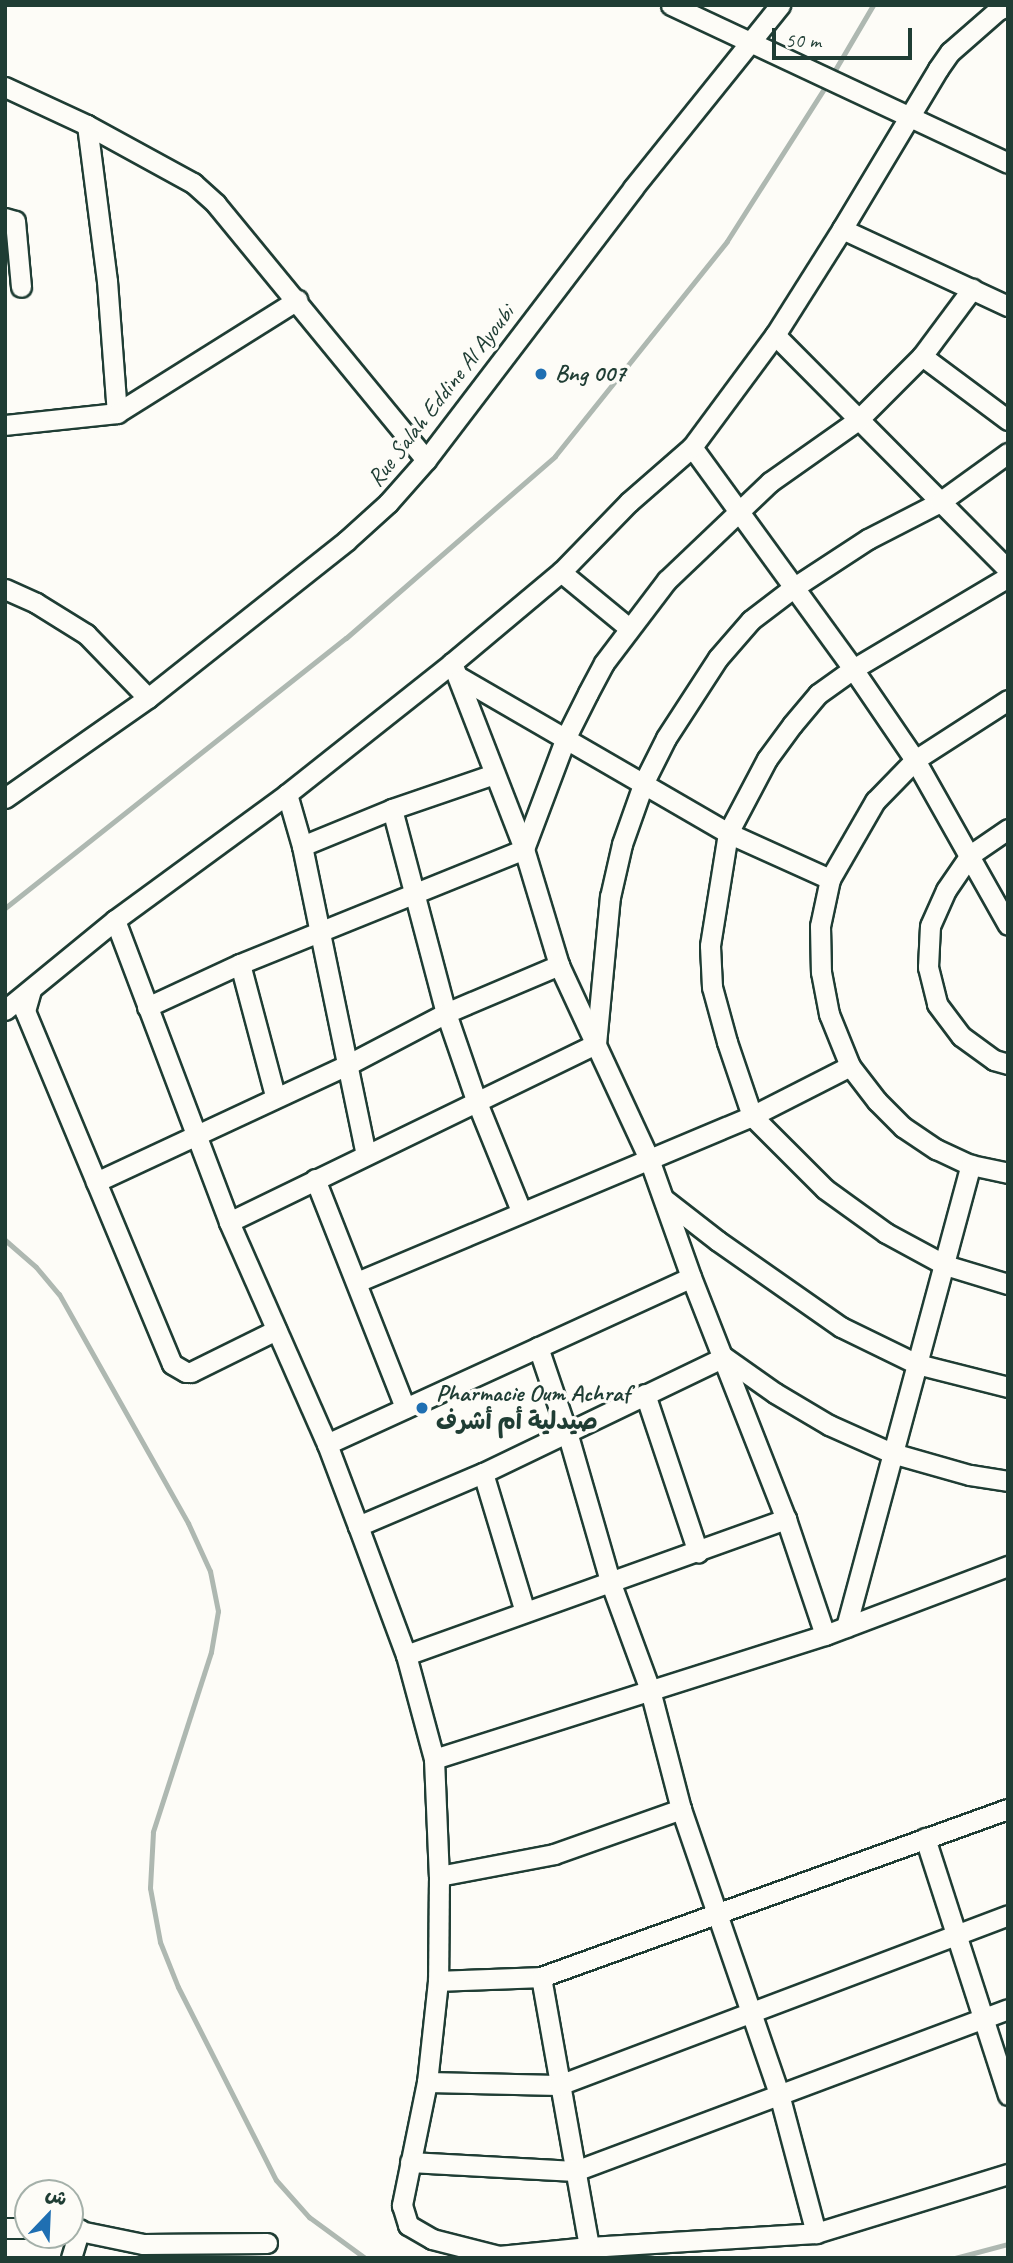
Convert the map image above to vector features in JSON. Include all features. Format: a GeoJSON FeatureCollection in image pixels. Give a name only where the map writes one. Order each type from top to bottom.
{"type":"FeatureCollection","features":[{"type":"Feature","properties":{"kind":"street"},"geometry":{"type":"LineString","coordinates":[[670,5],[1008,163]]}},
{"type":"Feature","properties":{"kind":"street","name":"Rue Salah Eddine Al Ayoubi"},"geometry":{"type":"LineString","coordinates":[[5,798],[148,698],[346,541],[388,503],[426,460],[633,188],[780,5]]}},
{"type":"Feature","properties":{"kind":"street"},"geometry":{"type":"LineString","coordinates":[[5,1010],[115,920],[456,670],[561,572],[629,502],[692,447],[775,335],[950,52],[1002,9]]}},
{"type":"Feature","properties":{"kind":"street"},"geometry":{"type":"LineString","coordinates":[[5,87],[88,125],[193,183],[216,204],[297,300],[426,460]]}},
{"type":"Feature","properties":{"kind":"street"},"geometry":{"type":"LineString","coordinates":[[88,125],[107,281],[117,413]]}},
{"type":"Feature","properties":{"kind":"street"},"geometry":{"type":"LineString","coordinates":[[5,218],[15,221],[21,286]]}},
{"type":"Feature","properties":{"kind":"street"},"geometry":{"type":"LineString","coordinates":[[842,229],[1008,306]]}},
{"type":"Feature","properties":{"kind":"street"},"geometry":{"type":"LineString","coordinates":[[147,1007],[240,964],[524,849],[566,737],[604,663],[667,580],[770,482],[858,420],[922,356],[972,289]]}},
{"type":"Feature","properties":{"kind":"street"},"geometry":{"type":"LineString","coordinates":[[5,425],[117,413],[297,300]]}},
{"type":"Feature","properties":{"kind":"street"},"geometry":{"type":"LineString","coordinates":[[775,335],[1008,570]]}},
{"type":"Feature","properties":{"kind":"street"},"geometry":{"type":"LineString","coordinates":[[922,356],[1008,420]]}},
{"type":"Feature","properties":{"kind":"street"},"geometry":{"type":"LineString","coordinates":[[692,447],[740,509],[915,760],[1008,925]]}},
{"type":"Feature","properties":{"kind":"street"},"geometry":{"type":"LineString","coordinates":[[596,1044],[610,897],[622,844],[643,782],[666,738],[718,658],[751,620],[793,588],[868,539],[940,502],[1008,453]]}},
{"type":"Feature","properties":{"kind":"street"},"geometry":{"type":"LineString","coordinates":[[561,572],[629,628]]}},
{"type":"Feature","properties":{"kind":"street"},"geometry":{"type":"LineString","coordinates":[[1008,578],[853,669],[818,694],[792,725],[766,759],[727,833],[710,946],[712,987],[752,1116],[825,1189],[886,1233],[945,1265],[1008,1284]]}},
{"type":"Feature","properties":{"kind":"street"},"geometry":{"type":"LineString","coordinates":[[5,589],[36,603],[86,634],[148,698]]}},
{"type":"Feature","properties":{"kind":"street"},"geometry":{"type":"LineString","coordinates":[[456,670],[727,833],[830,879]]}},
{"type":"Feature","properties":{"kind":"street"},"geometry":{"type":"LineString","coordinates":[[456,670],[524,849],[559,965],[649,1159],[691,1277],[786,1519],[825,1635]]}},
{"type":"Feature","properties":{"kind":"street"},"geometry":{"type":"LineString","coordinates":[[1008,700],[915,760],[875,801],[830,879],[820,926],[821,972],[829,1014],[850,1066],[877,1101],[904,1127],[936,1149],[971,1165],[1008,1173]]}},
{"type":"Feature","properties":{"kind":"street"},"geometry":{"type":"LineString","coordinates":[[302,846],[392,809],[494,774]]}},
{"type":"Feature","properties":{"kind":"street"},"geometry":{"type":"LineString","coordinates":[[287,794],[302,846],[366,1154]]}},
{"type":"Feature","properties":{"kind":"street"},"geometry":{"type":"LineString","coordinates":[[392,809],[446,1013],[476,1100],[521,1211]]}},
{"type":"Feature","properties":{"kind":"street"},"geometry":{"type":"LineString","coordinates":[[1008,829],[970,855],[947,890],[930,926],[928,967],[937,1004],[961,1036],[994,1060],[1008,1064]]}},
{"type":"Feature","properties":{"kind":"street"},"geometry":{"type":"LineString","coordinates":[[115,920],[229,1222],[327,1444],[406,1655],[434,1759],[439,1876],[438,1981],[428,2082],[402,2205],[408,2225],[432,2239],[499,2257],[589,2247],[816,2233],[1008,2174]]}},
{"type":"Feature","properties":{"kind":"street"},"geometry":{"type":"LineString","coordinates":[[240,964],[275,1096]]}},
{"type":"Feature","properties":{"kind":"street"},"geometry":{"type":"LineString","coordinates":[[96,1182],[197,1136],[275,1096],[349,1064],[446,1013],[559,965]]}},
{"type":"Feature","properties":{"kind":"street"},"geometry":{"type":"LineString","coordinates":[[31,990],[25,1011],[172,1364],[191,1372],[276,1330]]}},
{"type":"Feature","properties":{"kind":"street"},"geometry":{"type":"LineString","coordinates":[[229,1222],[596,1044]]}},
{"type":"Feature","properties":{"kind":"street"},"geometry":{"type":"LineString","coordinates":[[357,1282],[752,1116],[850,1066]]}},
{"type":"Feature","properties":{"kind":"street"},"geometry":{"type":"LineString","coordinates":[[846,1627],[971,1165]]}},
{"type":"Feature","properties":{"kind":"street"},"geometry":{"type":"LineString","coordinates":[[315,1178],[405,1408]]}},
{"type":"Feature","properties":{"kind":"street"},"geometry":{"type":"LineString","coordinates":[[663,1198],[718,1241],[841,1327],[918,1364],[1008,1387]]}},
{"type":"Feature","properties":{"kind":"street"},"geometry":{"type":"LineString","coordinates":[[327,1444],[691,1277]]}},
{"type":"Feature","properties":{"kind":"street"},"geometry":{"type":"LineString","coordinates":[[538,1347],[568,1432],[610,1581],[650,1690],[681,1809],[779,2094],[816,2233]]}},
{"type":"Feature","properties":{"kind":"street"},"geometry":{"type":"LineString","coordinates":[[358,1526],[483,1473],[724,1357]]}},
{"type":"Feature","properties":{"kind":"street"},"geometry":{"type":"LineString","coordinates":[[724,1357],[775,1393],[830,1425],[892,1453],[970,1475],[1008,1481]]}},
{"type":"Feature","properties":{"kind":"street"},"geometry":{"type":"LineString","coordinates":[[645,1394],[698,1552]]}},
{"type":"Feature","properties":{"kind":"street"},"geometry":{"type":"LineString","coordinates":[[483,1473],[525,1612]]}},
{"type":"Feature","properties":{"kind":"street"},"geometry":{"type":"LineString","coordinates":[[406,1655],[786,1519]]}},
{"type":"Feature","properties":{"kind":"street"},"geometry":{"type":"LineString","coordinates":[[434,1759],[825,1635],[1008,1566]]}},
{"type":"Feature","properties":{"kind":"street"},"geometry":{"type":"LineString","coordinates":[[439,1876],[554,1854],[681,1809]]}},
{"type":"Feature","properties":{"kind":"street"},"geometry":{"type":"LineString","coordinates":[[438,1981],[541,1976],[1008,1809]]}},
{"type":"Feature","properties":{"kind":"street"},"geometry":{"type":"LineString","coordinates":[[925,1838],[1008,2095]]}},
{"type":"Feature","properties":{"kind":"street"},"geometry":{"type":"LineString","coordinates":[[428,2082],[559,2085],[1008,1915]]}},
{"type":"Feature","properties":{"kind":"street"},"geometry":{"type":"LineString","coordinates":[[541,1976],[589,2247]]}},
{"type":"Feature","properties":{"kind":"street"},"geometry":{"type":"LineString","coordinates":[[410,2162],[575,2171],[1008,2009]]}},
{"type":"Feature","properties":{"kind":"street"},"geometry":{"type":"LineString","coordinates":[[84,2231],[144,2244],[267,2243]]}},
{"type":"Feature","properties":{"kind":"waterway"},"geometry":{"type":"LineString","coordinates":[[832,75],[873,5]]}},
{"type":"Feature","properties":{"kind":"waterway"},"geometry":{"type":"LineString","coordinates":[[5,908],[346,638],[555,456],[727,241],[827,84]]}},
{"type":"Feature","properties":{"kind":"waterway"},"geometry":{"type":"LineString","coordinates":[[5,1240],[36,1267],[59,1294],[188,1523],[210,1571],[218,1611],[211,1652],[153,1832],[150,1888],[160,1942],[178,1987],[276,2180],[309,2217],[365,2258]]}},
{"type":"Feature","properties":{"kind":"waterway"},"geometry":{"type":"LineString","coordinates":[[955,2258],[1008,2244]]}},
{"type":"Feature","properties":{"kind":"place","name":"Bng 007"},"geometry":{"type":"Point","coordinates":[541,374]}},
{"type":"Feature","properties":{"kind":"place","name":"Pharmacie Oum Achraf صيدلية أم أشرف"},"geometry":{"type":"Point","coordinates":[422,1408]}}]}
